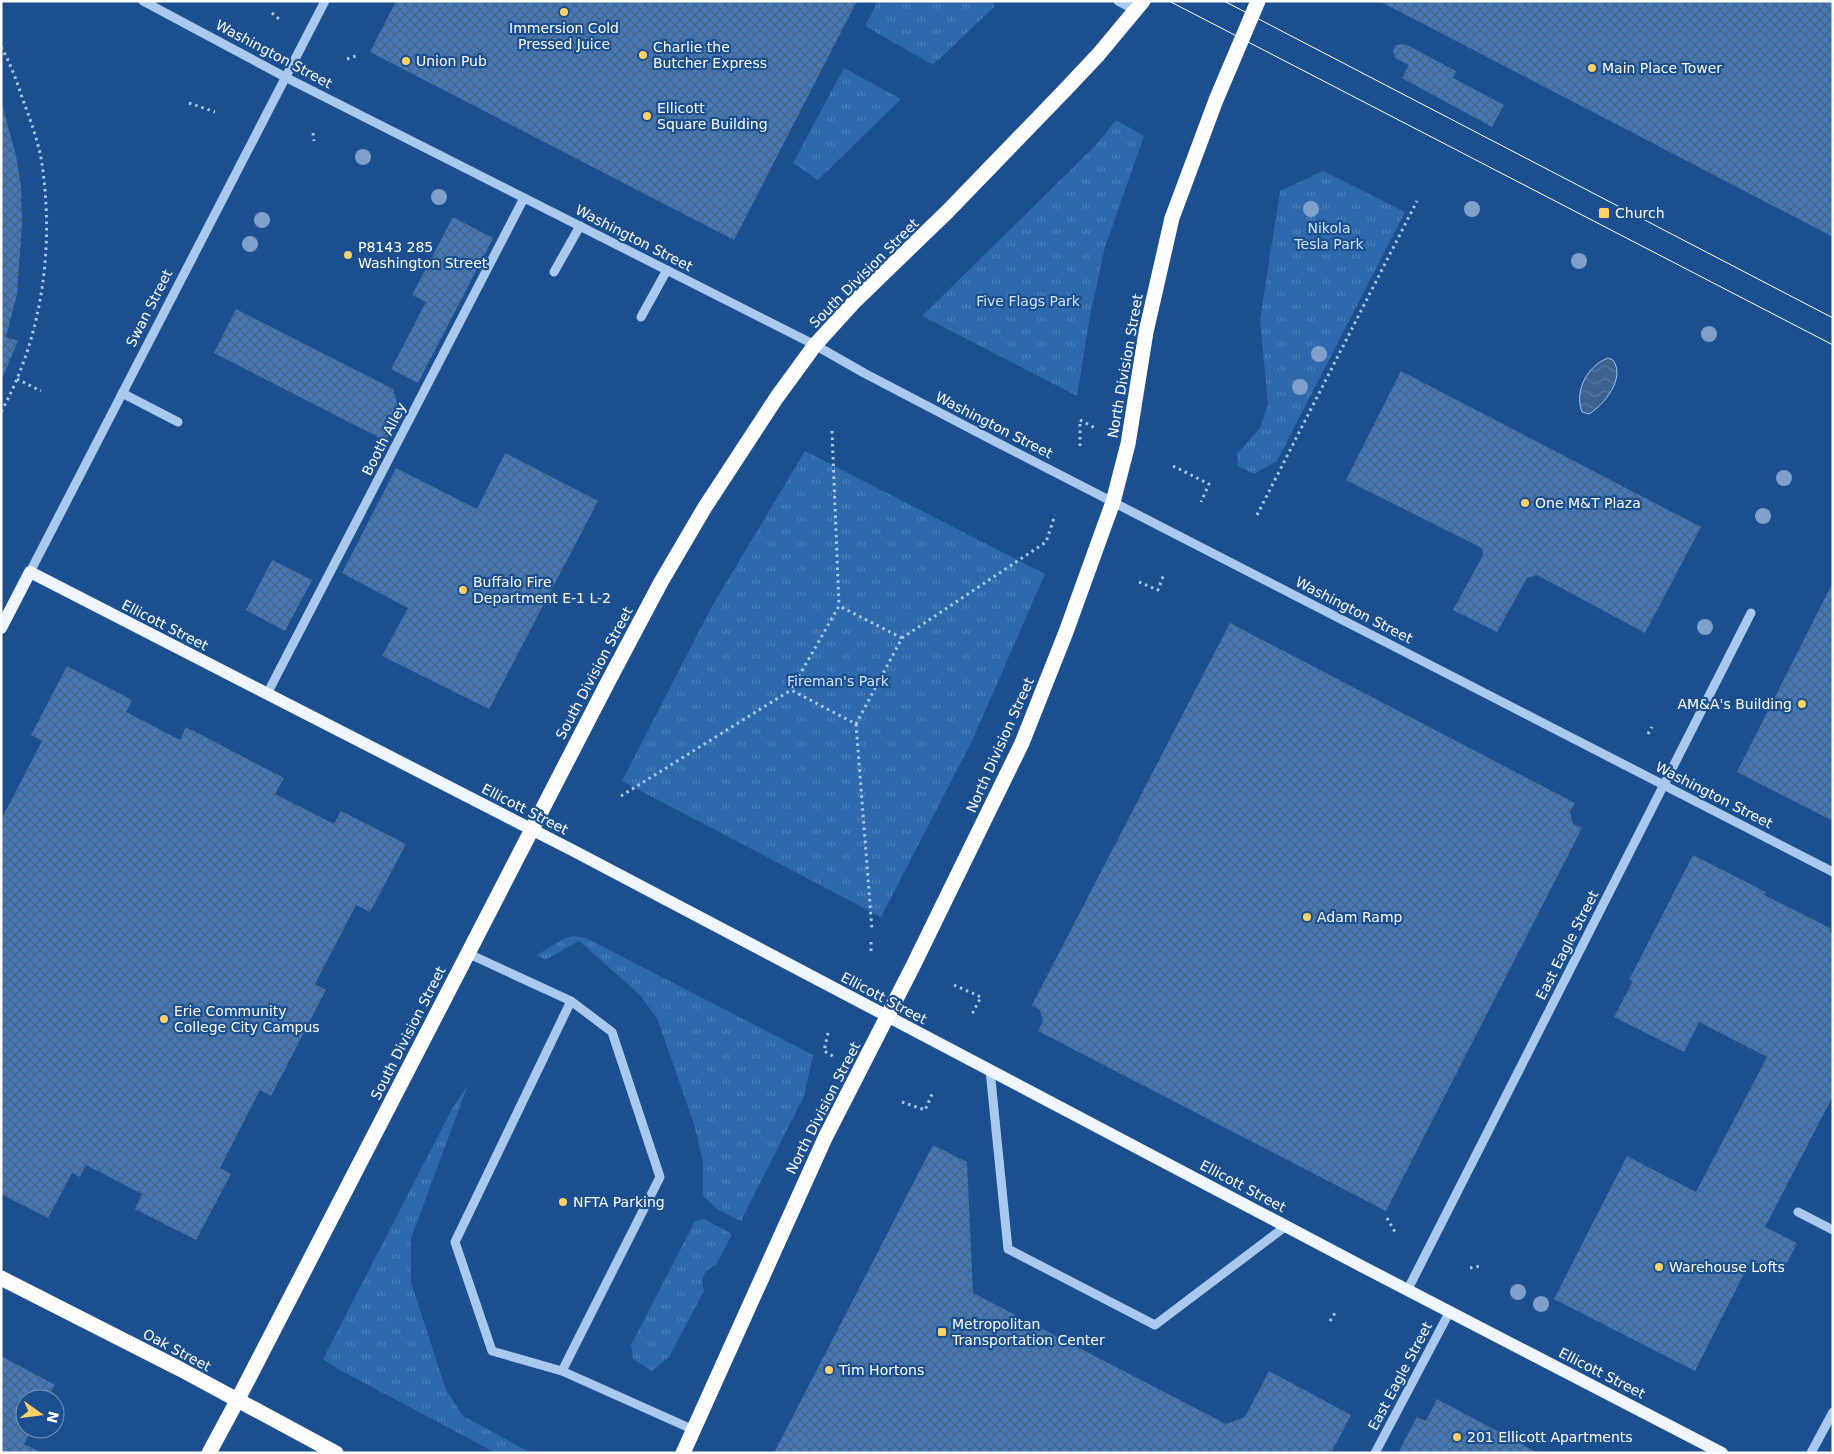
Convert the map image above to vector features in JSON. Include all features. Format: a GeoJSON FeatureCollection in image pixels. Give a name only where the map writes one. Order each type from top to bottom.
{"type":"FeatureCollection","features":[{"type":"Feature","properties":{"kind":"highway","name":"North Division Street"},"geometry":{"type":"LineString","coordinates":[[683,1453],[821,1147],[888,1017],[1022,743],[1066,632],[1113,502],[1128,444],[1146,332],[1172,218],[1211,113],[1258,1]]}},
{"type":"Feature","properties":{"kind":"highway","name":"South Division Street"},"geometry":{"type":"LineString","coordinates":[[209,1453],[531,829],[661,582],[705,507],[777,397],[815,345],[855,301],[948,211],[1058,98],[1098,55],[1139,6]]}},
{"type":"Feature","properties":{"kind":"highway","name":"Oak Street"},"geometry":{"type":"LineString","coordinates":[[1,1278],[180,1369],[336,1453]]}},
{"type":"Feature","properties":{"kind":"main road","name":"Ellicott Street"},"geometry":{"type":"LineString","coordinates":[[30,572],[531,829],[1722,1453]]}},
{"type":"Feature","properties":{"kind":"main road","name":"Swan Street"},"geometry":{"type":"LineString","coordinates":[[1,628],[30,572]]}},
{"type":"Feature","properties":{"kind":"street","name":"Washington Street"},"geometry":{"type":"LineString","coordinates":[[143,1],[285,77],[815,345],[864,373],[1113,502],[1833,872]]}},
{"type":"Feature","properties":{"kind":"street","name":"Swan Street"},"geometry":{"type":"LineString","coordinates":[[30,572],[325,1]]}},
{"type":"Feature","properties":{"kind":"street"},"geometry":{"type":"LineString","coordinates":[[1118,1],[1139,6]]}},
{"type":"Feature","properties":{"kind":"street","name":"Booth Alley"},"geometry":{"type":"LineString","coordinates":[[267,694],[524,198]]}},
{"type":"Feature","properties":{"kind":"street"},"geometry":{"type":"LineString","coordinates":[[554,272],[580,226]]}},
{"type":"Feature","properties":{"kind":"street"},"geometry":{"type":"LineString","coordinates":[[641,317],[667,270]]}},
{"type":"Feature","properties":{"kind":"street"},"geometry":{"type":"LineString","coordinates":[[122,393],[178,422]]}},
{"type":"Feature","properties":{"kind":"street","name":"East Eagle Street"},"geometry":{"type":"LineString","coordinates":[[1408,1289],[1751,613]]}},
{"type":"Feature","properties":{"kind":"street"},"geometry":{"type":"LineString","coordinates":[[467,953],[571,1001],[612,1032],[660,1177],[562,1371]]}},
{"type":"Feature","properties":{"kind":"street"},"geometry":{"type":"LineString","coordinates":[[571,1001],[455,1242],[492,1351],[562,1371],[694,1430]]}},
{"type":"Feature","properties":{"kind":"street"},"geometry":{"type":"LineString","coordinates":[[990,1070],[1008,1249],[1155,1325],[1286,1226]]}},
{"type":"Feature","properties":{"kind":"street"},"geometry":{"type":"LineString","coordinates":[[1798,1212],[1833,1230]]}},
{"type":"Feature","properties":{"kind":"street","name":"East Eagle Street"},"geometry":{"type":"LineString","coordinates":[[1375,1453],[1450,1312]]}},
{"type":"Feature","properties":{"kind":"street"},"geometry":{"type":"LineString","coordinates":[[1811,1453],[1833,1412]]}},
{"type":"Feature","properties":{"kind":"path"},"geometry":{"type":"LineString","coordinates":[[272,13],[279,18]]}},
{"type":"Feature","properties":{"kind":"path"},"geometry":{"type":"LineString","coordinates":[[1,47],[8,59],[31,123],[40,157],[45,193],[46,234],[44,275],[39,309],[30,344],[1,412]]}},
{"type":"Feature","properties":{"kind":"path"},"geometry":{"type":"LineString","coordinates":[[347,59],[356,56]]}},
{"type":"Feature","properties":{"kind":"path"},"geometry":{"type":"LineString","coordinates":[[189,103],[215,112]]}},
{"type":"Feature","properties":{"kind":"path"},"geometry":{"type":"LineString","coordinates":[[313,133],[314,141]]}},
{"type":"Feature","properties":{"kind":"path"},"geometry":{"type":"LineString","coordinates":[[1257,515],[1417,201]]}},
{"type":"Feature","properties":{"kind":"path"},"geometry":{"type":"LineString","coordinates":[[17,378],[41,390]]}},
{"type":"Feature","properties":{"kind":"path"},"geometry":{"type":"LineString","coordinates":[[1080,446],[1080,420],[1097,429]]}},
{"type":"Feature","properties":{"kind":"path"},"geometry":{"type":"LineString","coordinates":[[620,796],[791,690],[839,606],[832,431]]}},
{"type":"Feature","properties":{"kind":"path"},"geometry":{"type":"LineString","coordinates":[[1173,466],[1209,484],[1202,502]]}},
{"type":"Feature","properties":{"kind":"path"},"geometry":{"type":"LineString","coordinates":[[872,930],[856,724],[902,638],[1046,542],[1055,515]]}},
{"type":"Feature","properties":{"kind":"path"},"geometry":{"type":"LineString","coordinates":[[1139,582],[1158,590],[1164,574]]}},
{"type":"Feature","properties":{"kind":"path"},"geometry":{"type":"LineString","coordinates":[[839,606],[902,638]]}},
{"type":"Feature","properties":{"kind":"path"},"geometry":{"type":"LineString","coordinates":[[791,690],[856,724]]}},
{"type":"Feature","properties":{"kind":"path"},"geometry":{"type":"LineString","coordinates":[[1648,734],[1652,727]]}},
{"type":"Feature","properties":{"kind":"path"},"geometry":{"type":"LineString","coordinates":[[871,940],[871,951]]}},
{"type":"Feature","properties":{"kind":"path"},"geometry":{"type":"LineString","coordinates":[[954,985],[981,997],[972,1014]]}},
{"type":"Feature","properties":{"kind":"path"},"geometry":{"type":"LineString","coordinates":[[828,1033],[824,1051],[837,1058]]}},
{"type":"Feature","properties":{"kind":"path"},"geometry":{"type":"LineString","coordinates":[[902,1102],[925,1110],[933,1092]]}},
{"type":"Feature","properties":{"kind":"path"},"geometry":{"type":"LineString","coordinates":[[1387,1218],[1395,1232]]}},
{"type":"Feature","properties":{"kind":"path"},"geometry":{"type":"LineString","coordinates":[[1470,1268],[1480,1266]]}},
{"type":"Feature","properties":{"kind":"path"},"geometry":{"type":"LineString","coordinates":[[1330,1321],[1335,1313]]}},
{"type":"Feature","properties":{"kind":"green space"},"geometry":{"type":"Polygon","coordinates":[[[878,1],[992,1],[994,7],[933,65],[865,26],[878,1]]]}},
{"type":"Feature","properties":{"kind":"green space"},"geometry":{"type":"Polygon","coordinates":[[[844,68],[901,99],[818,180],[793,163],[844,68]]]}},
{"type":"Feature","properties":{"kind":"green space","name":"Five Flags Park"},"geometry":{"type":"Polygon","coordinates":[[[1116,120],[1144,136],[1105,247],[1090,316],[1077,396],[922,316],[1095,146],[1116,120]]]}},
{"type":"Feature","properties":{"kind":"green space","name":"Nikola Tesla Park"},"geometry":{"type":"Polygon","coordinates":[[[1323,171],[1405,212],[1277,461],[1254,474],[1238,466],[1237,454],[1260,428],[1268,404],[1260,320],[1280,191],[1323,171]]]}},
{"type":"Feature","properties":{"kind":"green space","name":"Fireman's Park"},"geometry":{"type":"Polygon","coordinates":[[[805,451],[1045,574],[972,741],[881,917],[622,781],[711,608],[805,451]]]}},
{"type":"Feature","properties":{"kind":"green space"},"geometry":{"type":"Polygon","coordinates":[[[574,936],[586,938],[813,1055],[804,1096],[741,1221],[717,1209],[703,1196],[703,1162],[694,1124],[657,1018],[639,994],[579,941],[545,960],[537,955],[565,938],[574,936]]]}},
{"type":"Feature","properties":{"kind":"green space"},"geometry":{"type":"Polygon","coordinates":[[[468,1085],[411,1238],[411,1282],[446,1390],[463,1416],[531,1453],[496,1453],[338,1369],[323,1359],[453,1107],[468,1085]]]}},
{"type":"Feature","properties":{"kind":"green space"},"geometry":{"type":"Polygon","coordinates":[[[704,1219],[732,1234],[716,1265],[708,1269],[704,1275],[702,1282],[704,1291],[669,1357],[652,1371],[633,1359],[631,1345],[695,1221],[704,1219]]]}},
{"type":"Feature","properties":{"kind":"water"},"geometry":{"type":"Polygon","coordinates":[[[1608,358],[1613,360],[1617,375],[1612,390],[1595,410],[1589,414],[1582,412],[1580,396],[1584,380],[1594,367],[1608,358]]]}},
{"type":"Feature","properties":{"kind":"building","name":"Ellicott Square Building"},"geometry":{"type":"Polygon","coordinates":[[[396,1],[857,1],[734,240],[370,52],[396,1]]]}},
{"type":"Feature","properties":{"kind":"building"},"geometry":{"type":"Polygon","coordinates":[[[1379,1],[1833,1],[1833,237],[1639,136],[1379,1]]]}},
{"type":"Feature","properties":{"kind":"building"},"geometry":{"type":"Polygon","coordinates":[[[1405,44],[1456,71],[1453,78],[1504,105],[1492,127],[1402,78],[1409,65],[1395,58],[1393,51],[1396,45],[1405,44]]]}},
{"type":"Feature","properties":{"kind":"building"},"geometry":{"type":"Polygon","coordinates":[[[2,104],[16,156],[21,186],[22,224],[17,294],[6,337],[18,341],[1,381],[2,104]]]}},
{"type":"Feature","properties":{"kind":"building"},"geometry":{"type":"Polygon","coordinates":[[[453,217],[493,238],[418,383],[391,369],[426,302],[412,295],[453,217]]]}},
{"type":"Feature","properties":{"kind":"building"},"geometry":{"type":"Polygon","coordinates":[[[236,309],[393,389],[400,413],[386,441],[214,353],[236,309]]]}},
{"type":"Feature","properties":{"kind":"building","name":"One M&T Plaza"},"geometry":{"type":"Polygon","coordinates":[[[1401,371],[1701,527],[1645,633],[1537,575],[1527,578],[1497,632],[1453,610],[1483,555],[1480,547],[1346,480],[1401,371]]]}},
{"type":"Feature","properties":{"kind":"building","name":"Buffalo Fire Department E-1 L-2"},"geometry":{"type":"Polygon","coordinates":[[[505,453],[598,501],[489,709],[382,656],[408,608],[342,573],[396,468],[477,509],[505,453]]]}},
{"type":"Feature","properties":{"kind":"building"},"geometry":{"type":"Polygon","coordinates":[[[272,560],[312,580],[285,631],[246,610],[272,560]]]}},
{"type":"Feature","properties":{"kind":"building","name":"AM&A's Building"},"geometry":{"type":"Polygon","coordinates":[[[1833,582],[1833,821],[1737,772],[1833,582]]]}},
{"type":"Feature","properties":{"kind":"building","name":"Adam Ramp"},"geometry":{"type":"Polygon","coordinates":[[[1230,623],[1575,803],[1570,812],[1573,824],[1582,828],[1386,1211],[1038,1031],[1043,1021],[1040,1010],[1032,1005],[1230,623]]]}},
{"type":"Feature","properties":{"kind":"building","name":"Erie Community College City Campus"},"geometry":{"type":"Polygon","coordinates":[[[67,666],[132,700],[126,712],[180,740],[186,727],[284,778],[275,794],[334,824],[341,811],[406,844],[370,912],[356,905],[315,984],[326,990],[271,1096],[260,1090],[220,1168],[231,1174],[196,1240],[135,1209],[142,1194],[86,1165],[80,1177],[72,1173],[48,1218],[1,1194],[1,817],[42,741],[31,735],[67,666]]]}},
{"type":"Feature","properties":{"kind":"building"},"geometry":{"type":"Polygon","coordinates":[[[1693,855],[1766,892],[1764,895],[1832,929],[1830,932],[1833,934],[1833,1096],[1765,1227],[1797,1243],[1781,1275],[1751,1260],[1695,1371],[1554,1299],[1627,1156],[1696,1192],[1767,1057],[1699,1022],[1684,1052],[1614,1017],[1633,981],[1629,980],[1693,855]]]}},
{"type":"Feature","properties":{"kind":"building","name":"Metropolitan Transportation Center"},"geometry":{"type":"Polygon","coordinates":[[[933,1145],[967,1162],[973,1293],[1226,1424],[1245,1417],[1269,1371],[1351,1415],[1331,1453],[774,1453],[933,1145]]]}},
{"type":"Feature","properties":{"kind":"building"},"geometry":{"type":"Polygon","coordinates":[[[1,1356],[55,1385],[53,1389],[15,1389],[15,1439],[27,1439],[24,1444],[42,1453],[1,1453],[1,1356]]]}},
{"type":"Feature","properties":{"kind":"building","name":"201 Ellicott Apartments"},"geometry":{"type":"Polygon","coordinates":[[[1437,1399],[1538,1453],[1398,1453],[1417,1417],[1426,1421],[1437,1399]]]}},
{"type":"Feature","properties":{"kind":"tram line"},"geometry":{"type":"LineString","coordinates":[[1169,1],[1833,345]]}},
{"type":"Feature","properties":{"kind":"tram line"},"geometry":{"type":"LineString","coordinates":[[1224,1],[1833,318]]}},
{"type":"Feature","properties":{"kind":"place","name":"Immersion Cold Pressed Juice"},"geometry":{"type":"Point","coordinates":[564,12]}},
{"type":"Feature","properties":{"kind":"place","name":"Charlie the Butcher Express"},"geometry":{"type":"Point","coordinates":[643,55]}},
{"type":"Feature","properties":{"kind":"place","name":"Union Pub"},"geometry":{"type":"Point","coordinates":[406,61]}},
{"type":"Feature","properties":{"kind":"place","name":"Main Place Tower"},"geometry":{"type":"Point","coordinates":[1592,68]}},
{"type":"Feature","properties":{"kind":"place","name":"Ellicott Square Building"},"geometry":{"type":"Point","coordinates":[647,116]}},
{"type":"Feature","properties":{"kind":"place","name":"Church"},"geometry":{"type":"Point","coordinates":[1604,213]}},
{"type":"Feature","properties":{"kind":"place","name":"P8143 285 Washington Street"},"geometry":{"type":"Point","coordinates":[348,255]}},
{"type":"Feature","properties":{"kind":"place","name":"One M&T Plaza"},"geometry":{"type":"Point","coordinates":[1525,503]}},
{"type":"Feature","properties":{"kind":"place","name":"Buffalo Fire Department E-1 L-2"},"geometry":{"type":"Point","coordinates":[463,590]}},
{"type":"Feature","properties":{"kind":"place","name":"AM&A's Building"},"geometry":{"type":"Point","coordinates":[1802,704]}},
{"type":"Feature","properties":{"kind":"place","name":"Adam Ramp"},"geometry":{"type":"Point","coordinates":[1307,917]}},
{"type":"Feature","properties":{"kind":"place","name":"Erie Community College City Campus"},"geometry":{"type":"Point","coordinates":[164,1019]}},
{"type":"Feature","properties":{"kind":"place","name":"NFTA Parking"},"geometry":{"type":"Point","coordinates":[563,1202]}},
{"type":"Feature","properties":{"kind":"place","name":"Warehouse Lofts"},"geometry":{"type":"Point","coordinates":[1659,1267]}},
{"type":"Feature","properties":{"kind":"place","name":"Metropolitan Transportation Center"},"geometry":{"type":"Point","coordinates":[942,1332]}},
{"type":"Feature","properties":{"kind":"place","name":"Tim Hortons"},"geometry":{"type":"Point","coordinates":[829,1370]}},
{"type":"Feature","properties":{"kind":"place","name":"201 Ellicott Apartments"},"geometry":{"type":"Point","coordinates":[1457,1437]}}]}
